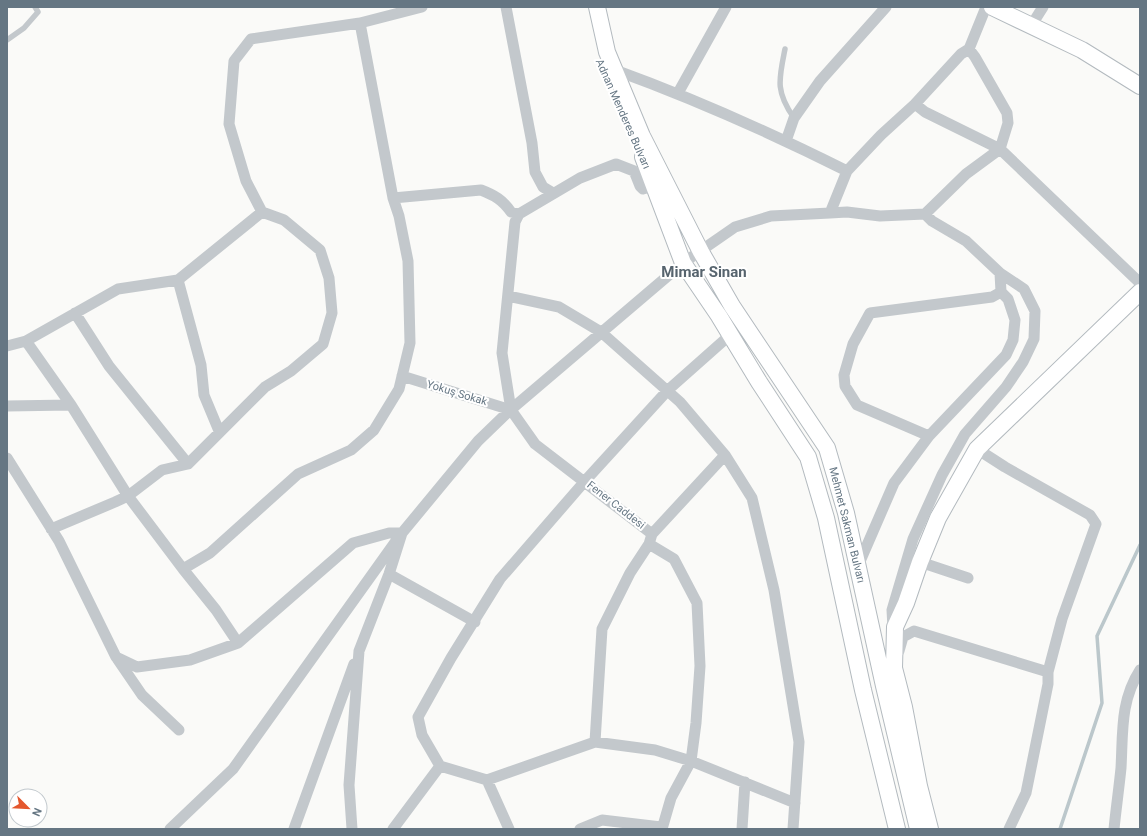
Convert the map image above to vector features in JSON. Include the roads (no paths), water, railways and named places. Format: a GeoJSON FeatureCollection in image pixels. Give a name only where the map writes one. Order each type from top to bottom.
{"type":"FeatureCollection","features":[{"type":"Feature","properties":{"kind":"main road","name":"Adnan Menderes Bulvarı"},"geometry":{"type":"LineString","coordinates":[[588,7],[598,56],[637,139],[683,263]]}},
{"type":"Feature","properties":{"kind":"main road","name":"Adnan Menderes Bulvarı"},"geometry":{"type":"LineString","coordinates":[[597,7],[607,52],[642,136],[701,252]]}},
{"type":"Feature","properties":{"kind":"main road"},"geometry":{"type":"LineString","coordinates":[[992,7],[1082,50],[1140,86]]}},
{"type":"Feature","properties":{"kind":"main road","name":"Mehmet Sakman Bulvarı"},"geometry":{"type":"LineString","coordinates":[[701,252],[732,306],[828,448],[846,513],[884,686],[918,829]]}},
{"type":"Feature","properties":{"kind":"main road","name":"Mehmet Sakman Bulvarı"},"geometry":{"type":"LineString","coordinates":[[683,263],[808,457],[826,518],[863,690],[897,829]]}},
{"type":"Feature","properties":{"kind":"main road"},"geometry":{"type":"LineString","coordinates":[[930,829],[919,786],[904,707],[894,668],[896,628],[920,562],[938,518],[977,449],[1140,292]]}},
{"type":"Feature","properties":{"kind":"street"},"geometry":{"type":"LineString","coordinates":[[51,529],[128,496],[162,470],[188,464],[219,431],[265,387],[291,371],[323,344],[332,313],[329,278],[320,250],[284,220],[262,212],[246,181],[228,124],[234,60],[251,39],[360,23],[422,7]]}},
{"type":"Feature","properties":{"kind":"street"},"geometry":{"type":"LineString","coordinates":[[506,7],[532,143],[535,172],[543,187],[553,193]]}},
{"type":"Feature","properties":{"kind":"street"},"geometry":{"type":"LineString","coordinates":[[678,93],[726,7]]}},
{"type":"Feature","properties":{"kind":"street"},"geometry":{"type":"LineString","coordinates":[[786,140],[794,118],[820,81],[886,7]]}},
{"type":"Feature","properties":{"kind":"street"},"geometry":{"type":"LineString","coordinates":[[830,213],[847,171],[881,135],[915,104],[961,54],[969,49],[986,7]]}},
{"type":"Feature","properties":{"kind":"street"},"geometry":{"type":"LineString","coordinates":[[1031,26],[1043,7]]}},
{"type":"Feature","properties":{"kind":"street"},"geometry":{"type":"LineString","coordinates":[[183,569],[210,553],[298,474],[351,450],[357,445],[374,430],[399,389],[410,343],[408,261],[393,198],[360,23]]}},
{"type":"Feature","properties":{"kind":"street"},"geometry":{"type":"LineString","coordinates":[[170,829],[233,769],[402,532],[478,441],[511,410],[683,263],[701,252],[735,227],[764,219],[792,214],[847,212],[880,216],[925,214],[966,174],[1000,149],[1008,122],[1007,113],[969,49]]}},
{"type":"Feature","properties":{"kind":"street"},"geometry":{"type":"LineString","coordinates":[[615,70],[678,93],[786,140],[847,171]]}},
{"type":"Feature","properties":{"kind":"street"},"geometry":{"type":"LineString","coordinates":[[915,104],[925,112],[1000,149],[1140,283]]}},
{"type":"Feature","properties":{"kind":"street"},"geometry":{"type":"LineString","coordinates":[[511,410],[502,353],[515,222],[519,214],[580,178],[616,164],[634,171],[640,186],[643,189],[654,186]]}},
{"type":"Feature","properties":{"kind":"street"},"geometry":{"type":"LineString","coordinates":[[393,198],[481,190],[493,194],[505,203],[510,212],[519,214]]}},
{"type":"Feature","properties":{"kind":"street"},"geometry":{"type":"LineString","coordinates":[[7,346],[26,341],[118,289],[178,280],[262,212]]}},
{"type":"Feature","properties":{"kind":"street"},"geometry":{"type":"LineString","coordinates":[[894,668],[892,610],[913,540],[942,475],[965,434],[1006,387],[1023,362],[1034,339],[1035,311],[1024,289],[1000,273],[966,242],[932,221],[925,214]]}},
{"type":"Feature","properties":{"kind":"street"},"geometry":{"type":"LineString","coordinates":[[858,566],[894,483],[929,436],[1006,355],[1013,340],[1015,320],[1008,299],[1001,292],[1000,273]]}},
{"type":"Feature","properties":{"kind":"street"},"geometry":{"type":"LineString","coordinates":[[178,280],[201,365],[204,395],[219,431]]}},
{"type":"Feature","properties":{"kind":"street"},"geometry":{"type":"LineString","coordinates":[[929,436],[857,405],[845,386],[844,375],[853,344],[870,313],[992,297],[1001,292]]}},
{"type":"Feature","properties":{"kind":"street"},"geometry":{"type":"LineString","coordinates":[[508,296],[559,307],[601,332],[668,390],[725,455],[752,498],[774,590],[799,742],[793,829]]}},
{"type":"Feature","properties":{"kind":"street"},"geometry":{"type":"LineString","coordinates":[[75,313],[109,366],[188,464]]}},
{"type":"Feature","properties":{"kind":"street"},"geometry":{"type":"LineString","coordinates":[[730,335],[668,390],[585,481],[500,580],[451,658],[418,717],[422,735],[440,766],[487,780],[595,742],[655,750],[691,761],[795,803]]}},
{"type":"Feature","properties":{"kind":"street"},"geometry":{"type":"LineString","coordinates":[[26,341],[71,405],[128,496],[211,604],[238,643]]}},
{"type":"Feature","properties":{"kind":"street","name":"Yokuş Sokak"},"geometry":{"type":"LineString","coordinates":[[402,376],[511,410]]}},
{"type":"Feature","properties":{"kind":"street"},"geometry":{"type":"LineString","coordinates":[[7,406],[71,405]]}},
{"type":"Feature","properties":{"kind":"street","name":"Fener Caddesi"},"geometry":{"type":"LineString","coordinates":[[511,410],[535,444],[585,481],[674,559],[697,603],[700,666],[696,723],[691,761],[672,798],[660,828]]}},
{"type":"Feature","properties":{"kind":"street"},"geometry":{"type":"LineString","coordinates":[[977,449],[1005,467],[1090,515],[1096,524],[1062,619],[1048,672],[1048,684],[1026,793],[1008,829]]}},
{"type":"Feature","properties":{"kind":"street"},"geometry":{"type":"LineString","coordinates":[[595,742],[602,629],[630,573],[651,539],[725,455]]}},
{"type":"Feature","properties":{"kind":"street"},"geometry":{"type":"LineString","coordinates":[[7,458],[51,529],[116,657],[142,695],[179,730]]}},
{"type":"Feature","properties":{"kind":"street"},"geometry":{"type":"LineString","coordinates":[[294,829],[359,651],[389,574],[402,532]]}},
{"type":"Feature","properties":{"kind":"street"},"geometry":{"type":"LineString","coordinates":[[116,657],[137,667],[190,660],[238,643],[353,543],[389,533],[402,532]]}},
{"type":"Feature","properties":{"kind":"street"},"geometry":{"type":"LineString","coordinates":[[920,562],[968,578]]}},
{"type":"Feature","properties":{"kind":"street"},"geometry":{"type":"LineString","coordinates":[[389,574],[474,622]]}},
{"type":"Feature","properties":{"kind":"street"},"geometry":{"type":"LineString","coordinates":[[894,668],[903,637],[914,631],[1048,672]]}},
{"type":"Feature","properties":{"kind":"street"},"geometry":{"type":"LineString","coordinates":[[352,829],[349,785],[359,651]]}},
{"type":"Feature","properties":{"kind":"street"},"geometry":{"type":"LineString","coordinates":[[1114,829],[1121,767],[1122,726],[1127,699],[1140,670]]}},
{"type":"Feature","properties":{"kind":"street"},"geometry":{"type":"LineString","coordinates":[[393,829],[440,766]]}},
{"type":"Feature","properties":{"kind":"street"},"geometry":{"type":"LineString","coordinates":[[487,780],[509,829]]}},
{"type":"Feature","properties":{"kind":"street"},"geometry":{"type":"LineString","coordinates":[[742,829],[745,782]]}},
{"type":"Feature","properties":{"kind":"street"},"geometry":{"type":"LineString","coordinates":[[580,829],[602,820],[660,828]]}},
{"type":"Feature","properties":{"kind":"lane"},"geometry":{"type":"LineString","coordinates":[[7,40],[24,28],[38,12],[35,7]]}},
{"type":"Feature","properties":{"kind":"lane"},"geometry":{"type":"LineString","coordinates":[[785,49],[779,80],[784,103],[794,118]]}},
{"type":"Feature","properties":{"kind":"waterway"},"geometry":{"type":"LineString","coordinates":[[1060,829],[1102,703],[1097,636],[1140,545]]}},
{"type":"Feature","properties":{"kind":"district","name":"Mimar Sinan"},"geometry":{"type":"Point","coordinates":[704,272]}}]}
